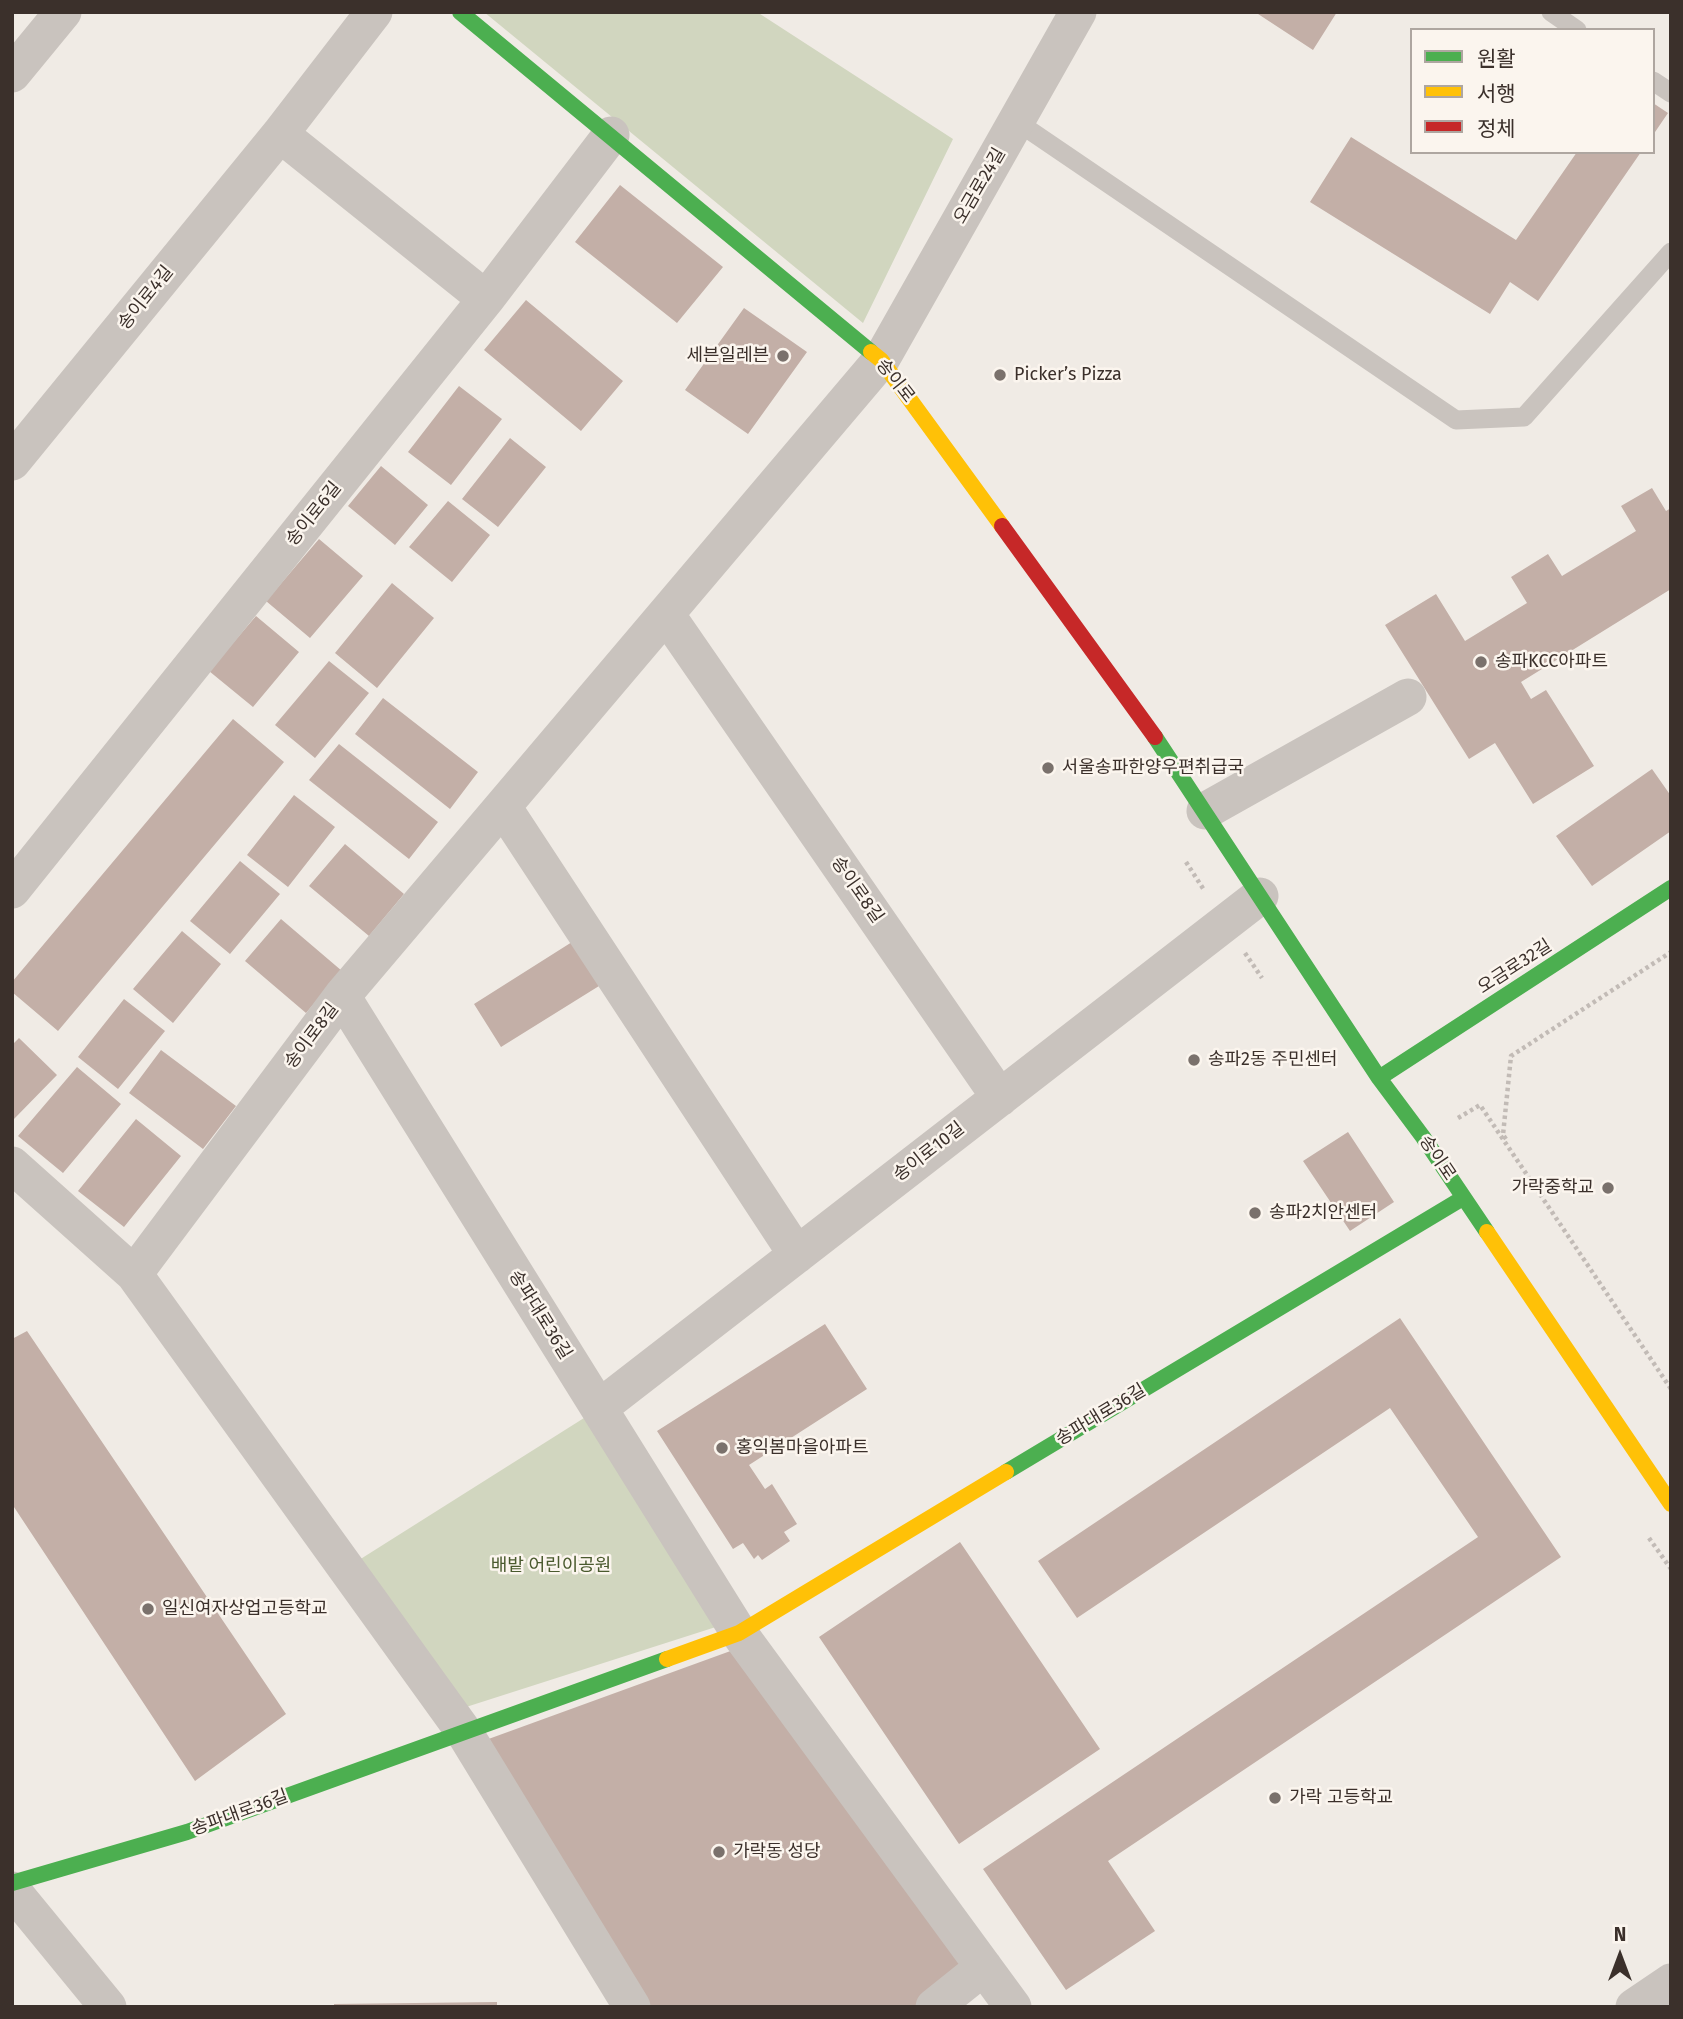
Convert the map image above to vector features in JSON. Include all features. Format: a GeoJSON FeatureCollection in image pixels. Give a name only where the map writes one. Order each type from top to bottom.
{"type":"FeatureCollection","features":[{"type":"Feature","properties":{"kind":"street"},"geometry":{"type":"LineString","coordinates":[[12,74],[63,12]]}},
{"type":"Feature","properties":{"kind":"street","name":"송이로4길"},"geometry":{"type":"LineString","coordinates":[[12,462],[280,134],[374,12]]}},
{"type":"Feature","properties":{"kind":"street","name":"송이로"},"geometry":{"type":"LineString","coordinates":[[460,12],[881,360],[1159,742],[1379,1078],[1423,1137],[1671,1504]]}},
{"type":"Feature","properties":{"kind":"street","name":"오금로24길"},"geometry":{"type":"LineString","coordinates":[[881,360],[1078,12]]}},
{"type":"Feature","properties":{"kind":"street"},"geometry":{"type":"LineString","coordinates":[[280,134],[486,299]]}},
{"type":"Feature","properties":{"kind":"street","name":"송이로6길"},"geometry":{"type":"LineString","coordinates":[[12,890],[486,299],[611,135]]}},
{"type":"Feature","properties":{"kind":"street","name":"송이로8길"},"geometry":{"type":"LineString","coordinates":[[134,1274],[342,996],[881,360]]}},
{"type":"Feature","properties":{"kind":"street","name":"송이로8길"},"geometry":{"type":"LineString","coordinates":[[666,614],[1000,1098]]}},
{"type":"Feature","properties":{"kind":"street"},"geometry":{"type":"LineString","coordinates":[[1205,811],[1408,697]]}},
{"type":"Feature","properties":{"kind":"street"},"geometry":{"type":"LineString","coordinates":[[503,807],[797,1255]]}},
{"type":"Feature","properties":{"kind":"street","name":"오금로32길"},"geometry":{"type":"LineString","coordinates":[[1379,1078],[1671,888]]}},
{"type":"Feature","properties":{"kind":"street","name":"송이로10길"},"geometry":{"type":"LineString","coordinates":[[599,1408],[1260,896]]}},
{"type":"Feature","properties":{"kind":"street","name":"송파대로36길"},"geometry":{"type":"LineString","coordinates":[[342,996],[739,1633],[1013,2007]]}},
{"type":"Feature","properties":{"kind":"street"},"geometry":{"type":"LineString","coordinates":[[12,1165],[134,1274],[464,1732],[632,2007]]}},
{"type":"Feature","properties":{"kind":"street","name":"송파대로36길"},"geometry":{"type":"LineString","coordinates":[[12,1883],[187,1832],[739,1633],[1463,1198]]}},
{"type":"Feature","properties":{"kind":"street"},"geometry":{"type":"LineString","coordinates":[[12,1891],[108,2007]]}},
{"type":"Feature","properties":{"kind":"street"},"geometry":{"type":"LineString","coordinates":[[934,2007],[984,1967]]}},
{"type":"Feature","properties":{"kind":"lane"},"geometry":{"type":"LineString","coordinates":[[1550,12],[1574,28]]}},
{"type":"Feature","properties":{"kind":"lane"},"geometry":{"type":"LineString","coordinates":[[1655,82],[1671,93]]}},
{"type":"Feature","properties":{"kind":"lane"},"geometry":{"type":"LineString","coordinates":[[1016,121],[1456,420],[1524,417],[1671,252]]}},
{"type":"Feature","properties":{"kind":"path"},"geometry":{"type":"LineString","coordinates":[[1181,854],[1264,981]]}},
{"type":"Feature","properties":{"kind":"path"},"geometry":{"type":"LineString","coordinates":[[1671,952],[1511,1056],[1503,1135],[1671,1383]]}},
{"type":"Feature","properties":{"kind":"path"},"geometry":{"type":"LineString","coordinates":[[1480,1105],[1671,1389]]}},
{"type":"Feature","properties":{"kind":"path"},"geometry":{"type":"LineString","coordinates":[[1647,1535],[1671,1569]]}},
{"type":"Feature","properties":{"kind":"green space"},"geometry":{"type":"Polygon","coordinates":[[[484,12],[757,12],[953,139],[863,323],[484,12]]]}},
{"type":"Feature","properties":{"kind":"green space","name":"배밭 어린이공원"},"geometry":{"type":"Polygon","coordinates":[[[584,1418],[722,1625],[463,1708],[359,1560],[584,1418]]]}},
{"type":"Feature","properties":{"kind":"building"},"geometry":{"type":"Polygon","coordinates":[[[1255,12],[1337,12],[1313,50],[1255,12]]]}},
{"type":"Feature","properties":{"kind":"building"},"geometry":{"type":"Polygon","coordinates":[[[1655,104],[1668,113],[1655,132],[1655,104]]]}},
{"type":"Feature","properties":{"kind":"building"},"geometry":{"type":"Polygon","coordinates":[[[1351,137],[1516,240],[1576,154],[1640,154],[1538,301],[1510,282],[1490,314],[1310,202],[1351,137]]]}},
{"type":"Feature","properties":{"kind":"building"},"geometry":{"type":"Polygon","coordinates":[[[620,185],[723,267],[677,323],[575,242],[620,185]]]}},
{"type":"Feature","properties":{"kind":"building"},"geometry":{"type":"Polygon","coordinates":[[[526,300],[623,381],[581,431],[484,350],[526,300]]]}},
{"type":"Feature","properties":{"kind":"building"},"geometry":{"type":"Polygon","coordinates":[[[744,308],[807,352],[748,434],[685,390],[744,308]]]}},
{"type":"Feature","properties":{"kind":"building"},"geometry":{"type":"Polygon","coordinates":[[[459,386],[502,419],[451,485],[408,452],[459,386]]]}},
{"type":"Feature","properties":{"kind":"building"},"geometry":{"type":"Polygon","coordinates":[[[510,438],[546,467],[498,527],[462,499],[510,438]]]}},
{"type":"Feature","properties":{"kind":"building"},"geometry":{"type":"Polygon","coordinates":[[[381,466],[428,505],[395,545],[348,506],[381,466]]]}},
{"type":"Feature","properties":{"kind":"building","name":"송파KCC아파트"},"geometry":{"type":"Polygon","coordinates":[[[1652,488],[1666,511],[1671,508],[1671,589],[1521,682],[1531,699],[1546,690],[1594,766],[1533,804],[1495,743],[1469,759],[1385,625],[1436,594],[1465,641],[1527,603],[1511,577],[1548,554],[1562,576],[1636,531],[1621,506],[1652,488]]]}},
{"type":"Feature","properties":{"kind":"building"},"geometry":{"type":"Polygon","coordinates":[[[448,501],[490,535],[452,582],[409,547],[448,501]]]}},
{"type":"Feature","properties":{"kind":"building"},"geometry":{"type":"Polygon","coordinates":[[[319,539],[363,576],[310,638],[266,601],[319,539]]]}},
{"type":"Feature","properties":{"kind":"building"},"geometry":{"type":"Polygon","coordinates":[[[392,583],[434,618],[377,688],[335,653],[392,583]]]}},
{"type":"Feature","properties":{"kind":"building"},"geometry":{"type":"Polygon","coordinates":[[[256,616],[299,652],[253,707],[209,671],[256,616]]]}},
{"type":"Feature","properties":{"kind":"building"},"geometry":{"type":"Polygon","coordinates":[[[329,661],[369,693],[315,758],[275,725],[329,661]]]}},
{"type":"Feature","properties":{"kind":"building"},"geometry":{"type":"Polygon","coordinates":[[[383,698],[478,772],[450,809],[355,734],[383,698]]]}},
{"type":"Feature","properties":{"kind":"building"},"geometry":{"type":"Polygon","coordinates":[[[233,719],[284,762],[58,1031],[12,992],[12,982],[233,719]]]}},
{"type":"Feature","properties":{"kind":"building"},"geometry":{"type":"Polygon","coordinates":[[[339,744],[438,822],[409,859],[309,780],[339,744]]]}},
{"type":"Feature","properties":{"kind":"building"},"geometry":{"type":"Polygon","coordinates":[[[1652,769],[1671,796],[1671,831],[1592,886],[1556,836],[1652,769]]]}},
{"type":"Feature","properties":{"kind":"building"},"geometry":{"type":"Polygon","coordinates":[[[294,795],[335,827],[288,887],[247,855],[294,795]]]}},
{"type":"Feature","properties":{"kind":"building"},"geometry":{"type":"Polygon","coordinates":[[[345,844],[404,894],[369,936],[309,886],[345,844]]]}},
{"type":"Feature","properties":{"kind":"building"},"geometry":{"type":"Polygon","coordinates":[[[240,861],[280,894],[230,954],[190,921],[240,861]]]}},
{"type":"Feature","properties":{"kind":"building"},"geometry":{"type":"Polygon","coordinates":[[[281,919],[342,971],[306,1013],[245,961],[281,919]]]}},
{"type":"Feature","properties":{"kind":"building"},"geometry":{"type":"Polygon","coordinates":[[[182,931],[221,964],[173,1023],[133,989],[182,931]]]}},
{"type":"Feature","properties":{"kind":"building"},"geometry":{"type":"Polygon","coordinates":[[[572,942],[599,986],[501,1047],[474,1004],[572,942]]]}},
{"type":"Feature","properties":{"kind":"building"},"geometry":{"type":"Polygon","coordinates":[[[124,999],[165,1031],[118,1089],[78,1057],[124,999]]]}},
{"type":"Feature","properties":{"kind":"building"},"geometry":{"type":"Polygon","coordinates":[[[19,1038],[57,1075],[14,1119],[12,1045],[19,1038]]]}},
{"type":"Feature","properties":{"kind":"building"},"geometry":{"type":"Polygon","coordinates":[[[161,1050],[236,1106],[203,1149],[129,1093],[161,1050]]]}},
{"type":"Feature","properties":{"kind":"building"},"geometry":{"type":"Polygon","coordinates":[[[77,1067],[121,1104],[63,1173],[18,1136],[77,1067]]]}},
{"type":"Feature","properties":{"kind":"building"},"geometry":{"type":"Polygon","coordinates":[[[136,1119],[181,1156],[124,1227],[78,1191],[136,1119]]]}},
{"type":"Feature","properties":{"kind":"building"},"geometry":{"type":"Polygon","coordinates":[[[1348,1132],[1394,1202],[1350,1231],[1303,1161],[1348,1132]]]}},
{"type":"Feature","properties":{"kind":"building"},"geometry":{"type":"Polygon","coordinates":[[[1400,1318],[1561,1557],[1108,1861],[1155,1931],[1066,1990],[983,1869],[1478,1537],[1390,1408],[1077,1618],[1038,1561],[1400,1318]]]}},
{"type":"Feature","properties":{"kind":"building","name":"홍익봄마을아파트"},"geometry":{"type":"Polygon","coordinates":[[[825,1324],[867,1389],[749,1465],[765,1489],[772,1484],[797,1524],[784,1532],[790,1541],[762,1560],[758,1555],[754,1559],[743,1543],[733,1549],[657,1431],[825,1324]]]}},
{"type":"Feature","properties":{"kind":"building","name":"일신여자상업고등학교"},"geometry":{"type":"Polygon","coordinates":[[[27,1331],[286,1714],[195,1781],[12,1504],[12,1339],[27,1331]]]}},
{"type":"Feature","properties":{"kind":"building"},"geometry":{"type":"Polygon","coordinates":[[[960,1542],[1100,1749],[959,1844],[819,1637],[960,1542]]]}},
{"type":"Feature","properties":{"kind":"building","name":"가락동 성당"},"geometry":{"type":"Polygon","coordinates":[[[736,1649],[967,1963],[914,2007],[649,2007],[483,1741],[736,1649]]]}},
{"type":"Feature","properties":{"kind":"building"},"geometry":{"type":"Polygon","coordinates":[[[497,2002],[497,2007],[334,2007],[334,2004],[497,2002]]]}},
{"type":"Feature","properties":{"kind":"traffic: fast"},"geometry":{"type":"LineString","coordinates":[[460,12],[871,352]]}},
{"type":"Feature","properties":{"kind":"traffic: fast"},"geometry":{"type":"LineString","coordinates":[[1155,737],[1379,1078],[1423,1137],[1487,1232]]}},
{"type":"Feature","properties":{"kind":"traffic: fast"},"geometry":{"type":"LineString","coordinates":[[1379,1078],[1671,888]]}},
{"type":"Feature","properties":{"kind":"traffic: fast"},"geometry":{"type":"LineString","coordinates":[[1006,1472],[1463,1198]]}},
{"type":"Feature","properties":{"kind":"traffic: fast"},"geometry":{"type":"LineString","coordinates":[[12,1883],[187,1832],[667,1659]]}},
{"type":"Feature","properties":{"kind":"traffic: slow"},"geometry":{"type":"LineString","coordinates":[[871,352],[881,360],[1002,526]]}},
{"type":"Feature","properties":{"kind":"traffic: slow"},"geometry":{"type":"LineString","coordinates":[[1487,1232],[1671,1504]]}},
{"type":"Feature","properties":{"kind":"traffic: slow"},"geometry":{"type":"LineString","coordinates":[[667,1659],[739,1633],[1006,1472]]}},
{"type":"Feature","properties":{"kind":"traffic: jam"},"geometry":{"type":"LineString","coordinates":[[1002,526],[1155,737]]}},
{"type":"Feature","properties":{"kind":"place","name":"세븐일레븐"},"geometry":{"type":"Point","coordinates":[783,356]}},
{"type":"Feature","properties":{"kind":"place","name":"Picker’s Pizza"},"geometry":{"type":"Point","coordinates":[1000,375]}},
{"type":"Feature","properties":{"kind":"place","name":"송파KCC아파트"},"geometry":{"type":"Point","coordinates":[1481,662]}},
{"type":"Feature","properties":{"kind":"place","name":"서울송파한양우편취급국"},"geometry":{"type":"Point","coordinates":[1048,768]}},
{"type":"Feature","properties":{"kind":"place","name":"송파2동 주민센터"},"geometry":{"type":"Point","coordinates":[1194,1060]}},
{"type":"Feature","properties":{"kind":"place","name":"가락중학교"},"geometry":{"type":"Point","coordinates":[1608,1188]}},
{"type":"Feature","properties":{"kind":"place","name":"송파2치안센터"},"geometry":{"type":"Point","coordinates":[1255,1213]}},
{"type":"Feature","properties":{"kind":"place","name":"홍익봄마을아파트"},"geometry":{"type":"Point","coordinates":[722,1448]}},
{"type":"Feature","properties":{"kind":"place","name":"일신여자상업고등학교"},"geometry":{"type":"Point","coordinates":[148,1609]}},
{"type":"Feature","properties":{"kind":"place","name":"가락 고등학교"},"geometry":{"type":"Point","coordinates":[1275,1798]}},
{"type":"Feature","properties":{"kind":"place","name":"가락동 성당"},"geometry":{"type":"Point","coordinates":[719,1852]}}]}
